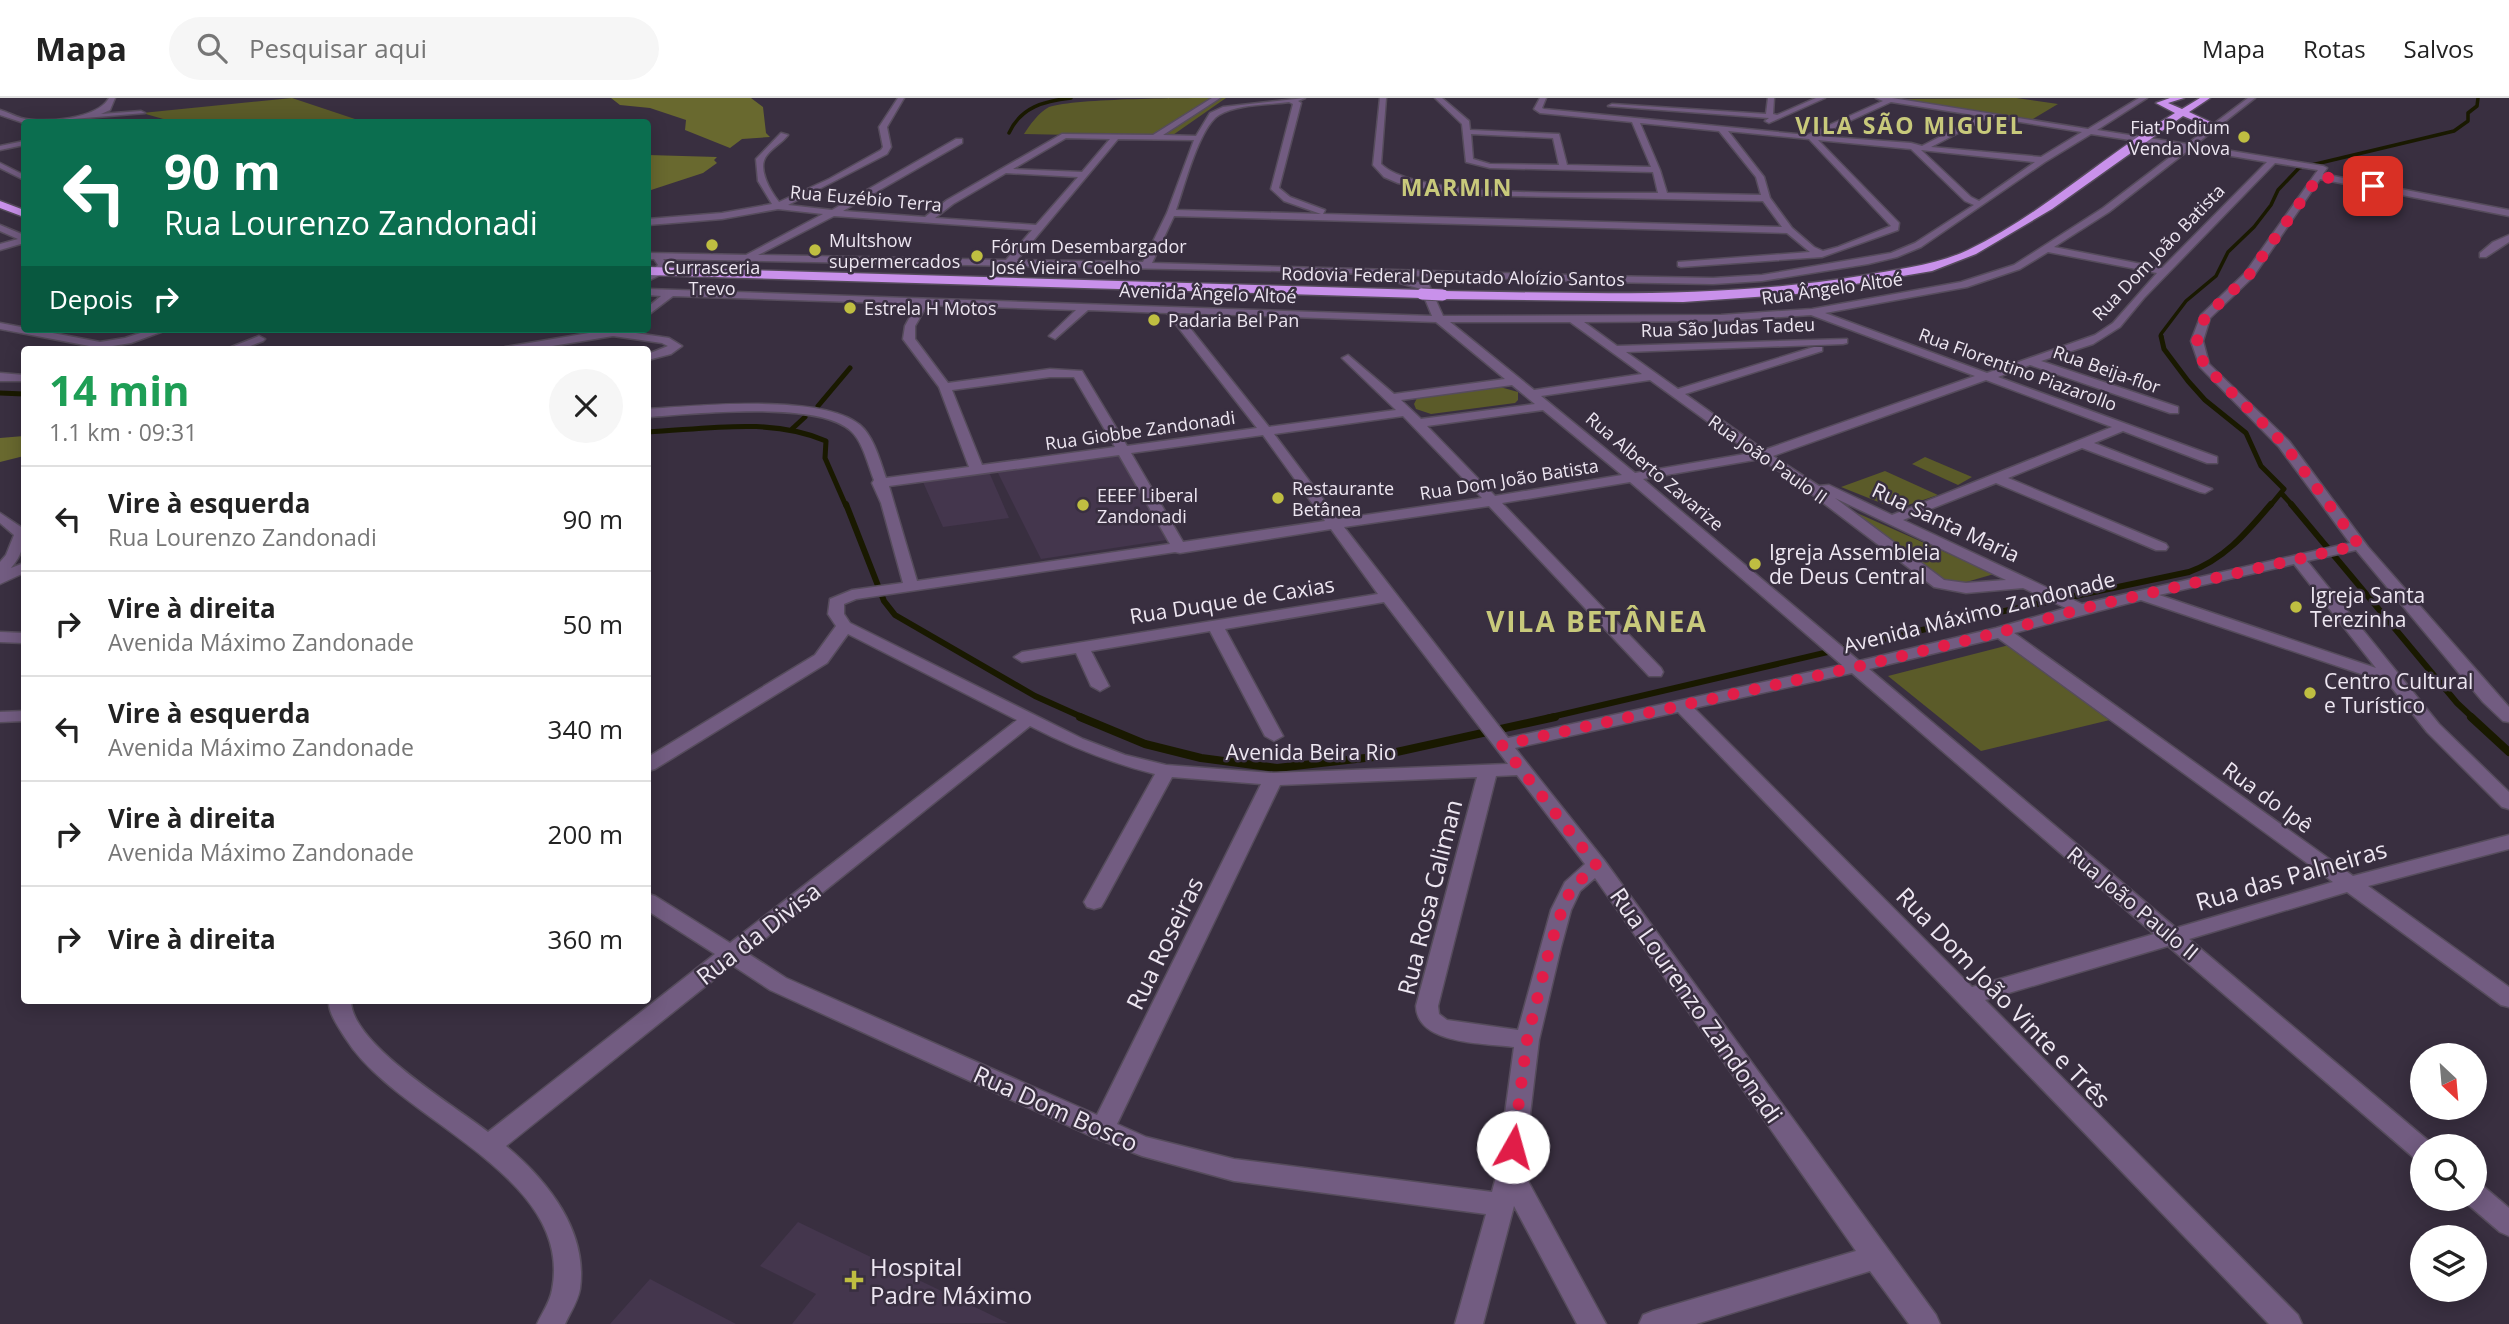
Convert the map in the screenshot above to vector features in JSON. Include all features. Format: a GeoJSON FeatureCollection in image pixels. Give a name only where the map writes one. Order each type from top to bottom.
{"type":"FeatureCollection","features":[{"type":"Feature","properties":{"kind":"highway"},"geometry":{"type":"LineString","coordinates":[[2180,98],[2160,103],[2186,111],[2217,127]]}},
{"type":"Feature","properties":{"kind":"highway","name":"Rodovia Federal Deputado Aloízio Santos"},"geometry":{"type":"LineString","coordinates":[[657,269],[1167,286],[1423,291],[1438,306],[1683,298],[1797,290],[1906,273],[1953,260],[1992,241],[2056,202],[2144,138],[2206,98]]}},
{"type":"Feature","properties":{"kind":"highway"},"geometry":{"type":"LineString","coordinates":[[0,204],[21,213]]}},
{"type":"Feature","properties":{"kind":"street"},"geometry":{"type":"LineString","coordinates":[[88,119],[103,111],[112,98]]}},
{"type":"Feature","properties":{"kind":"street"},"geometry":{"type":"LineString","coordinates":[[1155,137],[1217,98]]}},
{"type":"Feature","properties":{"kind":"street"},"geometry":{"type":"LineString","coordinates":[[1146,266],[1171,213],[1199,138],[1213,115],[1219,110],[1302,98]]}},
{"type":"Feature","properties":{"kind":"street"},"geometry":{"type":"LineString","coordinates":[[1383,98],[1377,165],[1383,172],[1401,181],[1460,192],[1766,198]]}},
{"type":"Feature","properties":{"kind":"street"},"geometry":{"type":"LineString","coordinates":[[1438,98],[1466,123],[1469,160],[1474,162],[1490,166],[1656,170]]}},
{"type":"Feature","properties":{"kind":"street"},"geometry":{"type":"LineString","coordinates":[[1769,116],[1771,98]]}},
{"type":"Feature","properties":{"kind":"street"},"geometry":{"type":"LineString","coordinates":[[1746,130],[1822,98]]}},
{"type":"Feature","properties":{"kind":"street"},"geometry":{"type":"LineString","coordinates":[[1879,98],[2276,161],[2509,213]]}},
{"type":"Feature","properties":{"kind":"street"},"geometry":{"type":"LineString","coordinates":[[651,256],[1278,268],[1602,279],[1713,281],[1762,278],[1840,267],[1894,255],[1918,245],[2042,160],[2144,98]]}},
{"type":"Feature","properties":{"kind":"street","name":"Rua Ângelo Altoé"},"geometry":{"type":"LineString","coordinates":[[1438,306],[1478,318],[1721,318],[1812,312],[1963,285],[2017,267],[2049,249],[2106,211],[2252,98]]}},
{"type":"Feature","properties":{"kind":"street"},"geometry":{"type":"LineString","coordinates":[[1291,100],[1297,103],[1275,188],[1282,197],[1318,209],[1326,217]]}},
{"type":"Feature","properties":{"kind":"street"},"geometry":{"type":"LineString","coordinates":[[1556,103],[1543,100],[1538,110],[2042,160]]}},
{"type":"Feature","properties":{"kind":"street"},"geometry":{"type":"LineString","coordinates":[[1810,136],[1890,100]]}},
{"type":"Feature","properties":{"kind":"street"},"geometry":{"type":"LineString","coordinates":[[651,222],[722,216],[778,206],[832,181],[884,152],[887,147],[883,127],[902,101]]}},
{"type":"Feature","properties":{"kind":"street"},"geometry":{"type":"LineString","coordinates":[[1609,106],[1779,117]]}},
{"type":"Feature","properties":{"kind":"street"},"geometry":{"type":"LineString","coordinates":[[0,112],[21,121]]}},
{"type":"Feature","properties":{"kind":"street"},"geometry":{"type":"LineString","coordinates":[[94,119],[141,113]]}},
{"type":"Feature","properties":{"kind":"street"},"geometry":{"type":"LineString","coordinates":[[1925,147],[1988,115]]}},
{"type":"Feature","properties":{"kind":"street"},"geometry":{"type":"LineString","coordinates":[[1635,120],[1656,170],[1663,196]]}},
{"type":"Feature","properties":{"kind":"street"},"geometry":{"type":"LineString","coordinates":[[1721,128],[1760,177],[1766,198],[1789,230],[1811,249],[1822,254]]}},
{"type":"Feature","properties":{"kind":"street"},"geometry":{"type":"LineString","coordinates":[[1466,132],[1556,136],[1563,167]]}},
{"type":"Feature","properties":{"kind":"street","name":"Rua Euzébio Terra"},"geometry":{"type":"LineString","coordinates":[[784,135],[763,154],[760,163],[766,188],[778,206],[833,213],[1038,228]]}},
{"type":"Feature","properties":{"kind":"street"},"geometry":{"type":"LineString","coordinates":[[927,220],[950,202],[1010,170],[1065,136],[1199,138]]}},
{"type":"Feature","properties":{"kind":"street"},"geometry":{"type":"LineString","coordinates":[[1009,262],[1117,136]]}},
{"type":"Feature","properties":{"kind":"street"},"geometry":{"type":"LineString","coordinates":[[1681,264],[1822,254],[1895,228],[1896,225],[1810,136]]}},
{"type":"Feature","properties":{"kind":"street"},"geometry":{"type":"LineString","coordinates":[[2144,138],[2201,137]]}},
{"type":"Feature","properties":{"kind":"street"},"geometry":{"type":"LineString","coordinates":[[748,257],[833,213],[960,141]]}},
{"type":"Feature","properties":{"kind":"street"},"geometry":{"type":"LineString","coordinates":[[0,148],[21,144]]}},
{"type":"Feature","properties":{"kind":"street"},"geometry":{"type":"LineString","coordinates":[[1911,145],[1968,199],[1980,205]]}},
{"type":"Feature","properties":{"kind":"street","name":"Rua Dom João Batista"},"geometry":{"type":"LineString","coordinates":[[844,626],[834,607],[839,600],[852,595],[1180,549],[1635,479],[1762,455],[2030,361],[2087,344],[2109,332],[2165,271],[2276,161]]}},
{"type":"Feature","properties":{"kind":"street"},"geometry":{"type":"LineString","coordinates":[[4,167],[21,176]]}},
{"type":"Feature","properties":{"kind":"street"},"geometry":{"type":"LineString","coordinates":[[1010,170],[1085,174]]}},
{"type":"Feature","properties":{"kind":"street"},"geometry":{"type":"LineString","coordinates":[[2318,172],[2249,275],[2205,317],[2197,341],[2204,365],[2284,444],[2352,546],[2509,717]]}},
{"type":"Feature","properties":{"kind":"street"},"geometry":{"type":"LineString","coordinates":[[1171,213],[1789,230]]}},
{"type":"Feature","properties":{"kind":"street"},"geometry":{"type":"LineString","coordinates":[[0,228],[21,238]]}},
{"type":"Feature","properties":{"kind":"street"},"geometry":{"type":"LineString","coordinates":[[2483,256],[2496,244],[2509,238]]}},
{"type":"Feature","properties":{"kind":"street"},"geometry":{"type":"LineString","coordinates":[[0,247],[21,240]]}},
{"type":"Feature","properties":{"kind":"street"},"geometry":{"type":"LineString","coordinates":[[2049,249],[2165,271]]}},
{"type":"Feature","properties":{"kind":"street"},"geometry":{"type":"LineString","coordinates":[[1215,268],[1403,280],[1423,291]]}},
{"type":"Feature","properties":{"kind":"street"},"geometry":{"type":"LineString","coordinates":[[1167,286],[1169,309]]}},
{"type":"Feature","properties":{"kind":"street","name":"Avenida Ângelo Altoé"},"geometry":{"type":"LineString","coordinates":[[651,292],[1385,317],[1438,306]]}},
{"type":"Feature","properties":{"kind":"street"},"geometry":{"type":"LineString","coordinates":[[651,309],[670,293]]}},
{"type":"Feature","properties":{"kind":"street"},"geometry":{"type":"LineString","coordinates":[[924,302],[910,326],[909,339],[945,387],[977,470]]}},
{"type":"Feature","properties":{"kind":"street"},"geometry":{"type":"LineString","coordinates":[[1055,336],[1086,306]]}},
{"type":"Feature","properties":{"kind":"street","name":"Rua Alberto Zavarize"},"geometry":{"type":"LineString","coordinates":[[1438,306],[1515,381],[1850,662]]}},
{"type":"Feature","properties":{"kind":"street","name":"Rua Lourenzo Zandonadi"},"geometry":{"type":"LineString","coordinates":[[1169,309],[1266,431],[1388,597],[1597,866],[1876,1258],[1926,1324]]}},
{"type":"Feature","properties":{"kind":"street","name":"Rua Florentino Piazarollo"},"geometry":{"type":"LineString","coordinates":[[1812,312],[2212,460]]}},
{"type":"Feature","properties":{"kind":"street","name":"Rua João Paulo II"},"geometry":{"type":"LineString","coordinates":[[1573,319],[1674,394],[1794,474],[1922,574],[1939,584],[1966,588],[2025,583]]}},
{"type":"Feature","properties":{"kind":"street"},"geometry":{"type":"LineString","coordinates":[[0,326],[21,329]]}},
{"type":"Feature","properties":{"kind":"street"},"geometry":{"type":"LineString","coordinates":[[0,339],[21,332]]}},
{"type":"Feature","properties":{"kind":"street"},"geometry":{"type":"LineString","coordinates":[[41,333],[100,345],[127,341],[152,333]]}},
{"type":"Feature","properties":{"kind":"street"},"geometry":{"type":"LineString","coordinates":[[529,346],[608,333]]}},
{"type":"Feature","properties":{"kind":"street"},"geometry":{"type":"LineString","coordinates":[[630,333],[665,340],[676,346],[667,352],[651,356]]}},
{"type":"Feature","properties":{"kind":"street"},"geometry":{"type":"LineString","coordinates":[[1674,394],[1870,334]]}},
{"type":"Feature","properties":{"kind":"street"},"geometry":{"type":"LineString","coordinates":[[240,346],[259,338]]}},
{"type":"Feature","properties":{"kind":"street","name":"Rua São Judas Tadeu"},"geometry":{"type":"LineString","coordinates":[[1614,348],[1843,341]]}},
{"type":"Feature","properties":{"kind":"street"},"geometry":{"type":"LineString","coordinates":[[1770,344],[1793,356]]}},
{"type":"Feature","properties":{"kind":"street"},"geometry":{"type":"LineString","coordinates":[[1348,358],[1418,423],[1655,672]]}},
{"type":"Feature","properties":{"kind":"street","name":"Rua Beija-flor"},"geometry":{"type":"LineString","coordinates":[[2030,361],[2174,410]]}},
{"type":"Feature","properties":{"kind":"street"},"geometry":{"type":"LineString","coordinates":[[945,387],[1065,372],[1078,373],[1180,549]]}},
{"type":"Feature","properties":{"kind":"street"},"geometry":{"type":"LineString","coordinates":[[1532,394],[1651,376]]}},
{"type":"Feature","properties":{"kind":"street"},"geometry":{"type":"LineString","coordinates":[[0,377],[21,379]]}},
{"type":"Feature","properties":{"kind":"street"},"geometry":{"type":"LineString","coordinates":[[1392,398],[1515,381]]}},
{"type":"Feature","properties":{"kind":"street"},"geometry":{"type":"LineString","coordinates":[[1418,423],[1547,406]]}},
{"type":"Feature","properties":{"kind":"street"},"geometry":{"type":"LineString","coordinates":[[651,413],[778,409],[840,418],[854,426],[862,436],[879,483],[911,585]]}},
{"type":"Feature","properties":{"kind":"street","name":"Rua Giobbe Zandonadi"},"geometry":{"type":"LineString","coordinates":[[879,483],[1406,412]]}},
{"type":"Feature","properties":{"kind":"street"},"geometry":{"type":"LineString","coordinates":[[1891,520],[2123,427]]}},
{"type":"Feature","properties":{"kind":"street"},"geometry":{"type":"LineString","coordinates":[[2081,443],[2205,489]]}},
{"type":"Feature","properties":{"kind":"street","name":"Rua Santa Maria"},"geometry":{"type":"LineString","coordinates":[[1794,474],[2075,607]]}},
{"type":"Feature","properties":{"kind":"street"},"geometry":{"type":"LineString","coordinates":[[1995,477],[2161,547]]}},
{"type":"Feature","properties":{"kind":"street"},"geometry":{"type":"LineString","coordinates":[[0,517],[17,528],[21,536],[13,556],[0,570]]}},
{"type":"Feature","properties":{"kind":"street","name":"Avenida Máximo Zandonade"},"geometry":{"type":"LineString","coordinates":[[1499,740],[1682,706],[1850,662],[2001,632],[2075,607],[2143,595],[2352,546]]}},
{"type":"Feature","properties":{"kind":"street"},"geometry":{"type":"LineString","coordinates":[[2306,557],[2433,728],[2509,803]]}},
{"type":"Feature","properties":{"kind":"street"},"geometry":{"type":"LineString","coordinates":[[0,579],[21,568]]}},
{"type":"Feature","properties":{"kind":"street"},"geometry":{"type":"LineString","coordinates":[[2143,595],[2395,680]]}},
{"type":"Feature","properties":{"kind":"street","name":"Rua Duque de Caxias"},"geometry":{"type":"LineString","coordinates":[[1022,657],[1388,597]]}},
{"type":"Feature","properties":{"kind":"street"},"geometry":{"type":"LineString","coordinates":[[651,763],[821,659],[837,640],[844,626]]}},
{"type":"Feature","properties":{"kind":"street","name":"Avenida Beira Rio"},"geometry":{"type":"LineString","coordinates":[[844,626],[1027,720],[1098,751],[1166,771],[1273,779],[1521,769]]}},
{"type":"Feature","properties":{"kind":"street"},"geometry":{"type":"LineString","coordinates":[[1216,627],[1274,736]]}},
{"type":"Feature","properties":{"kind":"street","name":"Rua do Ipê"},"geometry":{"type":"LineString","coordinates":[[2001,632],[2509,999]]}},
{"type":"Feature","properties":{"kind":"street"},"geometry":{"type":"LineString","coordinates":[[0,637],[21,638]]}},
{"type":"Feature","properties":{"kind":"street"},"geometry":{"type":"LineString","coordinates":[[1082,648],[1100,686]]}},
{"type":"Feature","properties":{"kind":"street","name":"Rua João Paulo II"},"geometry":{"type":"LineString","coordinates":[[1850,662],[2410,1140]]}},
{"type":"Feature","properties":{"kind":"street","name":"Rua Dom João Vinte e Três"},"geometry":{"type":"LineString","coordinates":[[1682,706],[2288,1324]]}},
{"type":"Feature","properties":{"kind":"street"},"geometry":{"type":"LineString","coordinates":[[0,717],[21,716]]}},
{"type":"Feature","properties":{"kind":"street","name":"Rua da Divisa"},"geometry":{"type":"LineString","coordinates":[[488,1146],[1027,720]]}},
{"type":"Feature","properties":{"kind":"street"},"geometry":{"type":"LineString","coordinates":[[1094,902],[1166,771]]}},
{"type":"Feature","properties":{"kind":"street","name":"Rua Rosa Caliman"},"geometry":{"type":"LineString","coordinates":[[1488,771],[1430,986],[1426,1005],[1427,1017],[1433,1024],[1451,1030],[1527,1040]]}},
{"type":"Feature","properties":{"kind":"street","name":"Rua Roseiras"},"geometry":{"type":"LineString","coordinates":[[1102,1130],[1273,779]]}},
{"type":"Feature","properties":{"kind":"street","name":"Rua das Palneiras"},"geometry":{"type":"LineString","coordinates":[[1967,997],[2350,884],[2509,842]]}},
{"type":"Feature","properties":{"kind":"street"},"geometry":{"type":"LineString","coordinates":[[1469,1324],[1510,1173],[1527,1040],[1562,910],[1572,887],[1597,866]]}},
{"type":"Feature","properties":{"kind":"street","name":"Rua Dom Bosco"},"geometry":{"type":"LineString","coordinates":[[651,903],[778,984],[1102,1130],[1179,1158],[1234,1170],[1502,1205]]}},
{"type":"Feature","properties":{"kind":"street"},"geometry":{"type":"LineString","coordinates":[[339,1004],[347,1025],[381,1065],[488,1146],[532,1186],[549,1206],[558,1229],[568,1271],[566,1290],[551,1324]]}},
{"type":"Feature","properties":{"kind":"street"},"geometry":{"type":"LineString","coordinates":[[1510,1173],[1592,1324]]}},
{"type":"Feature","properties":{"kind":"street"},"geometry":{"type":"LineString","coordinates":[[2487,1205],[2509,1224]]}},
{"type":"Feature","properties":{"kind":"street"},"geometry":{"type":"LineString","coordinates":[[1653,1324],[1876,1258]]}},
{"type":"Feature","properties":{"kind":"shaded area"},"geometry":{"type":"Polygon","coordinates":[[[292,98],[355,119],[163,119],[142,113],[292,98]]]}},
{"type":"Feature","properties":{"kind":"shaded area"},"geometry":{"type":"Polygon","coordinates":[[[611,98],[751,98],[763,107],[766,133],[770,137],[742,139],[730,148],[685,130],[686,120],[650,108],[620,105],[611,98]]]}},
{"type":"Feature","properties":{"kind":"shaded area"},"geometry":{"type":"Polygon","coordinates":[[[1226,98],[1170,137],[1024,134],[1045,110],[1063,104],[1134,99],[1226,98]]]}},
{"type":"Feature","properties":{"kind":"shaded area"},"geometry":{"type":"Polygon","coordinates":[[[2016,98],[2058,104],[2031,120],[1895,99],[2016,98]]]}},
{"type":"Feature","properties":{"kind":"shaded area"},"geometry":{"type":"Polygon","coordinates":[[[651,155],[717,157],[714,160],[717,163],[703,173],[651,190],[651,155]]]}},
{"type":"Feature","properties":{"kind":"shaded area"},"geometry":{"type":"Polygon","coordinates":[[[1500,387],[1518,392],[1518,400],[1515,403],[1431,414],[1416,409],[1414,404],[1417,398],[1500,387]]]}},
{"type":"Feature","properties":{"kind":"shaded area"},"geometry":{"type":"Polygon","coordinates":[[[21,436],[21,457],[0,462],[0,438],[21,436]]]}},
{"type":"Feature","properties":{"kind":"shaded area","name":"EEEF Liberal Zandonadi"},"geometry":{"type":"Polygon","coordinates":[[[1121,455],[1173,539],[1041,559],[997,471],[1121,455]]]}},
{"type":"Feature","properties":{"kind":"shaded area"},"geometry":{"type":"Polygon","coordinates":[[[1925,457],[1972,477],[1958,485],[1912,464],[1925,457]]]}},
{"type":"Feature","properties":{"kind":"shaded area"},"geometry":{"type":"Polygon","coordinates":[[[1885,471],[1938,495],[1896,509],[1841,487],[1885,471]]]}},
{"type":"Feature","properties":{"kind":"shaded area"},"geometry":{"type":"Polygon","coordinates":[[[989,472],[1009,518],[943,527],[923,482],[989,472]]]}},
{"type":"Feature","properties":{"kind":"shaded area"},"geometry":{"type":"Polygon","coordinates":[[[1839,505],[1994,574],[1956,585],[1943,583],[1839,505]]]}},
{"type":"Feature","properties":{"kind":"shaded area"},"geometry":{"type":"Polygon","coordinates":[[[2013,644],[2114,719],[1981,751],[1888,676],[2013,644]]]}},
{"type":"Feature","properties":{"kind":"shaded area","name":"Hospital Padre Máximo"},"geometry":{"type":"Polygon","coordinates":[[[798,1222],[1008,1323],[792,1324],[816,1294],[760,1266],[798,1222]]]}},
{"type":"Feature","properties":{"kind":"shaded area"},"geometry":{"type":"Polygon","coordinates":[[[650,1279],[736,1324],[610,1324],[650,1279]]]}},
{"type":"Feature","properties":{"kind":"waterway"},"geometry":{"type":"LineString","coordinates":[[1009,133],[1020,117],[1034,107],[1071,98]]}},
{"type":"Feature","properties":{"kind":"waterway"},"geometry":{"type":"LineString","coordinates":[[2162,338],[2161,334],[2186,301],[2216,276],[2228,252],[2254,227],[2271,205],[2278,190],[2299,168],[2454,131],[2468,121],[2468,113],[2477,106],[2478,98]]}},
{"type":"Feature","properties":{"kind":"waterway"},"geometry":{"type":"LineString","coordinates":[[2161,336],[2164,349],[2188,381],[2205,400],[2246,433],[2261,466],[2284,489],[2270,506]]}},
{"type":"Feature","properties":{"kind":"waterway"},"geometry":{"type":"LineString","coordinates":[[818,406],[850,368]]}},
{"type":"Feature","properties":{"kind":"waterway"},"geometry":{"type":"LineString","coordinates":[[0,393],[21,394]]}},
{"type":"Feature","properties":{"kind":"waterway"},"geometry":{"type":"LineString","coordinates":[[792,429],[805,417]]}},
{"type":"Feature","properties":{"kind":"waterway"},"geometry":{"type":"LineString","coordinates":[[651,432],[761,427],[783,429],[826,441],[825,458],[846,506]]}},
{"type":"Feature","properties":{"kind":"waterway"},"geometry":{"type":"LineString","coordinates":[[2282,494],[2293,506]]}},
{"type":"Feature","properties":{"kind":"waterway"},"geometry":{"type":"LineString","coordinates":[[846,504],[884,601],[895,615],[1035,696],[1084,718]]}},
{"type":"Feature","properties":{"kind":"waterway"},"geometry":{"type":"LineString","coordinates":[[1547,718],[1990,614],[2189,572],[2224,552],[2271,504]]}},
{"type":"Feature","properties":{"kind":"waterway"},"geometry":{"type":"LineString","coordinates":[[2291,504],[2457,703],[2473,718]]}},
{"type":"Feature","properties":{"kind":"waterway"},"geometry":{"type":"LineString","coordinates":[[1080,717],[1145,744],[1201,758],[1277,768],[1374,757],[1555,717]]}},
{"type":"Feature","properties":{"kind":"waterway"},"geometry":{"type":"LineString","coordinates":[[2471,717],[2509,752]]}},
{"type":"Feature","properties":{"kind":"place","name":"Fiat Podium Venda Nova"},"geometry":{"type":"Point","coordinates":[2244,137]}},
{"type":"Feature","properties":{"kind":"place","name":"Currasceria Trevo"},"geometry":{"type":"Point","coordinates":[712,245]}},
{"type":"Feature","properties":{"kind":"place","name":"Multshow supermercados"},"geometry":{"type":"Point","coordinates":[815,250]}},
{"type":"Feature","properties":{"kind":"place","name":"Fórum Desembargador José Vieira Coelho"},"geometry":{"type":"Point","coordinates":[977,256]}},
{"type":"Feature","properties":{"kind":"place","name":"Estrela H Motos"},"geometry":{"type":"Point","coordinates":[850,308]}},
{"type":"Feature","properties":{"kind":"place","name":"Padaria Bel Pan"},"geometry":{"type":"Point","coordinates":[1154,320]}},
{"type":"Feature","properties":{"kind":"place","name":"Restaurante Betânea"},"geometry":{"type":"Point","coordinates":[1278,498]}},
{"type":"Feature","properties":{"kind":"place","name":"EEEF Liberal Zandonadi"},"geometry":{"type":"Point","coordinates":[1083,505]}},
{"type":"Feature","properties":{"kind":"place","name":"Igreja Assembleia de Deus Central"},"geometry":{"type":"Point","coordinates":[1755,564]}},
{"type":"Feature","properties":{"kind":"place","name":"Igreja Santa Terezinha"},"geometry":{"type":"Point","coordinates":[2296,607]}},
{"type":"Feature","properties":{"kind":"place","name":"Centro Cultural e Turístico"},"geometry":{"type":"Point","coordinates":[2310,693]}},
{"type":"Feature","properties":{"kind":"place","name":"Hospital Padre Máximo"},"geometry":{"type":"Point","coordinates":[854,1280]}},
{"type":"Feature","properties":{"kind":"district","name":"VILA SÃO MIGUEL"},"geometry":{"type":"Point","coordinates":[1910,125]}},
{"type":"Feature","properties":{"kind":"district","name":"MARMIN"},"geometry":{"type":"Point","coordinates":[1457,187]}},
{"type":"Feature","properties":{"kind":"district","name":"VILA BETÂNEA"},"geometry":{"type":"Point","coordinates":[1597,621]}},
{"type":"Feature","properties":{"kind":"route"},"geometry":{"type":"LineString","coordinates":[[1513,1147],[1527,1040],[1550,947],[1572,887],[1597,866],[1502,745],[1856,667],[2001,632],[2080,609],[2359,545],[2284,444],[2204,365],[2197,341],[2205,317],[2249,275],[2319,176],[2373,186]]}}]}
